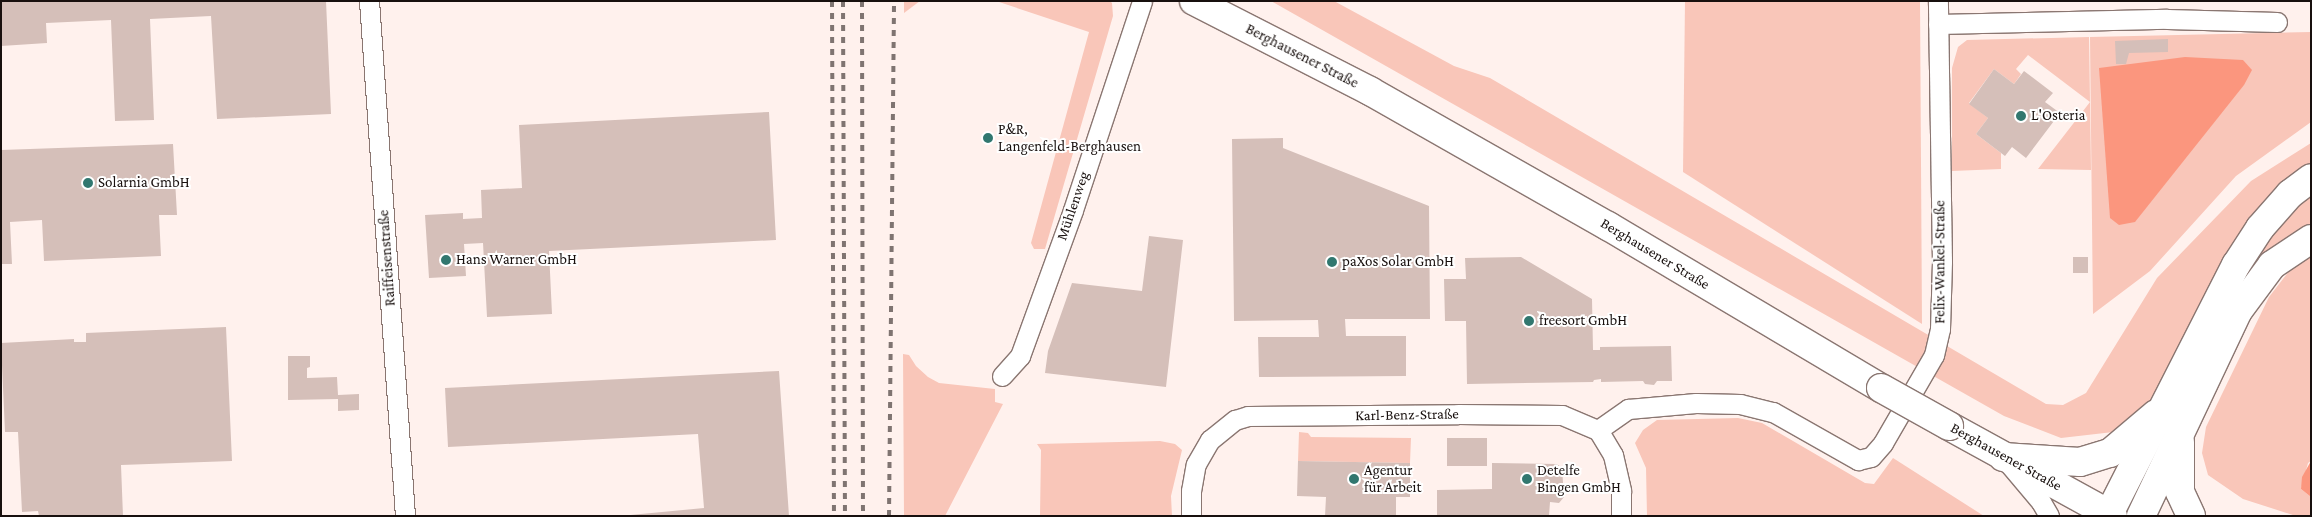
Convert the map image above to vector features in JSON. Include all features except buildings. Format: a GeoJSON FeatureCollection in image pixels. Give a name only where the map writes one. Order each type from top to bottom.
{"type":"FeatureCollection","features":[{"type":"Feature","properties":{"kind":"main road","name":"Berghausener Straße"},"geometry":{"type":"LineString","coordinates":[[1194,1],[1370,91],[1608,226],[1881,388],[2110,515]]}},
{"type":"Feature","properties":{"kind":"main road"},"geometry":{"type":"LineString","coordinates":[[2110,515],[2236,265],[2255,235],[2290,194],[2311,178]]}},
{"type":"Feature","properties":{"kind":"main road"},"geometry":{"type":"LineString","coordinates":[[2141,516],[2238,311],[2272,265],[2311,239]]}},
{"type":"Feature","properties":{"kind":"main road"},"geometry":{"type":"LineString","coordinates":[[2003,457],[2080,462],[2110,453],[2165,406]]}},
{"type":"Feature","properties":{"kind":"main road"},"geometry":{"type":"LineString","coordinates":[[2180,432],[2180,492],[2191,516]]}},
{"type":"Feature","properties":{"kind":"street","name":"Raiffeisenstraße"},"geometry":{"type":"LineString","coordinates":[[369,1],[405,516]]}},
{"type":"Feature","properties":{"kind":"street","name":"Mühlenweg"},"geometry":{"type":"LineString","coordinates":[[1002,376],[1020,356],[1073,210],[1142,1]]}},
{"type":"Feature","properties":{"kind":"street","name":"Felix-Wankel-Straße"},"geometry":{"type":"LineString","coordinates":[[1598,430],[1628,409],[1696,403],[1740,404],[1772,412],[1858,460],[1871,457],[1883,443],[1934,355],[1940,330],[1942,272],[1938,1]]}},
{"type":"Feature","properties":{"kind":"street"},"geometry":{"type":"LineString","coordinates":[[1938,24],[2167,19],[2277,22]]}},
{"type":"Feature","properties":{"kind":"street","name":"Karl-Benz-Straße"},"geometry":{"type":"LineString","coordinates":[[1192,516],[1191,491],[1196,464],[1210,440],[1235,420],[1248,416],[1562,415],[1598,430]]}},
{"type":"Feature","properties":{"kind":"street"},"geometry":{"type":"LineString","coordinates":[[1598,430],[1612,455],[1621,491],[1621,516]]}},
{"type":"Feature","properties":{"kind":"street"},"geometry":{"type":"LineString","coordinates":[[2003,457],[2041,502],[2049,516]]}},
{"type":"Feature","properties":{"kind":"shaded area"},"geometry":{"type":"Polygon","coordinates":[[[904,1],[920,1],[904,13],[904,1]]]}},
{"type":"Feature","properties":{"kind":"shaded area"},"geometry":{"type":"Polygon","coordinates":[[[996,1],[1110,1],[1112,3],[1113,16],[1045,249],[1034,249],[1031,243],[1089,32],[996,1]]]}},
{"type":"Feature","properties":{"kind":"shaded area"},"geometry":{"type":"Polygon","coordinates":[[[1271,1],[1334,1],[1454,66],[1490,78],[2046,404],[2063,405],[2086,393],[2157,278],[2251,181],[2311,143],[2311,169],[2262,205],[2229,253],[2163,389],[2141,420],[2122,431],[2061,438],[2004,416],[1271,1]]]}},
{"type":"Feature","properties":{"kind":"shaded area"},"geometry":{"type":"Polygon","coordinates":[[[1685,1],[1920,1],[1922,324],[1683,172],[1685,1]]]}},
{"type":"Feature","properties":{"kind":"shaded area"},"geometry":{"type":"Polygon","coordinates":[[[2311,32],[2311,122],[2236,176],[2150,271],[2093,314],[2090,37],[2311,32]]]}},
{"type":"Feature","properties":{"kind":"shaded area"},"geometry":{"type":"Polygon","coordinates":[[[2089,37],[2090,102],[2028,55],[2016,69],[2021,74],[2014,84],[1994,69],[1969,103],[1988,118],[1976,134],[2001,153],[2001,169],[1952,171],[1952,68],[1958,47],[1967,40],[2089,37]]]}},
{"type":"Feature","properties":{"kind":"shaded area"},"geometry":{"type":"Polygon","coordinates":[[[2185,57],[2243,60],[2252,70],[2244,85],[2135,222],[2119,225],[2110,218],[2099,68],[2185,57]]]}},
{"type":"Feature","properties":{"kind":"shaded area"},"geometry":{"type":"Polygon","coordinates":[[[2090,102],[2091,170],[2038,169],[2090,102]]]}},
{"type":"Feature","properties":{"kind":"shaded area"},"geometry":{"type":"Polygon","coordinates":[[[2311,189],[2311,231],[2290,242],[2149,477],[2143,474],[2270,230],[2311,189]]]}},
{"type":"Feature","properties":{"kind":"shaded area"},"geometry":{"type":"Polygon","coordinates":[[[2311,256],[2311,461],[2308,463],[2301,489],[2311,497],[2311,516],[2296,516],[2243,499],[2208,475],[2202,453],[2206,427],[2269,297],[2293,266],[2311,256]]]}},
{"type":"Feature","properties":{"kind":"shaded area"},"geometry":{"type":"Polygon","coordinates":[[[903,354],[909,355],[916,366],[928,377],[939,383],[995,389],[995,402],[1003,404],[945,516],[904,516],[903,354]]]}},
{"type":"Feature","properties":{"kind":"shaded area"},"geometry":{"type":"Polygon","coordinates":[[[1738,418],[1762,423],[1865,483],[1874,484],[1893,458],[1984,516],[1647,516],[1646,468],[1635,443],[1643,430],[1657,420],[1738,418]]]}},
{"type":"Feature","properties":{"kind":"shaded area"},"geometry":{"type":"Polygon","coordinates":[[[1299,432],[1308,433],[1311,437],[1411,438],[1410,463],[1298,461],[1299,432]]]}},
{"type":"Feature","properties":{"kind":"shaded area"},"geometry":{"type":"Polygon","coordinates":[[[1160,441],[1175,444],[1182,450],[1171,496],[1172,516],[1040,516],[1041,450],[1037,444],[1160,441]]]}},
{"type":"Feature","properties":{"kind":"shaded area"},"geometry":{"type":"Polygon","coordinates":[[[2311,461],[2311,497],[2301,489],[2302,477],[2311,461]]]}},
{"type":"Feature","properties":{"kind":"railway"},"geometry":{"type":"LineString","coordinates":[[832,1],[834,516]]}},
{"type":"Feature","properties":{"kind":"railway"},"geometry":{"type":"LineString","coordinates":[[843,1],[845,516]]}},
{"type":"Feature","properties":{"kind":"railway"},"geometry":{"type":"LineString","coordinates":[[862,1],[863,516]]}},
{"type":"Feature","properties":{"kind":"railway"},"geometry":{"type":"LineString","coordinates":[[889,516],[894,1]]}},
{"type":"Feature","properties":{"kind":"place","name":"L'Osteria"},"geometry":{"type":"Point","coordinates":[2021,116]}},
{"type":"Feature","properties":{"kind":"place","name":"P&R, Langenfeld-Berghausen"},"geometry":{"type":"Point","coordinates":[988,138]}},
{"type":"Feature","properties":{"kind":"place","name":"Solarnia GmbH"},"geometry":{"type":"Point","coordinates":[88,183]}},
{"type":"Feature","properties":{"kind":"place","name":"Hans Warner GmbH"},"geometry":{"type":"Point","coordinates":[446,260]}},
{"type":"Feature","properties":{"kind":"place","name":"paXos Solar GmbH"},"geometry":{"type":"Point","coordinates":[1332,262]}},
{"type":"Feature","properties":{"kind":"place","name":"freesort GmbH"},"geometry":{"type":"Point","coordinates":[1529,321]}},
{"type":"Feature","properties":{"kind":"place","name":"Agentur für Arbeit"},"geometry":{"type":"Point","coordinates":[1354,479]}},
{"type":"Feature","properties":{"kind":"place","name":"Detelfe Bingen GmbH"},"geometry":{"type":"Point","coordinates":[1527,479]}}]}
